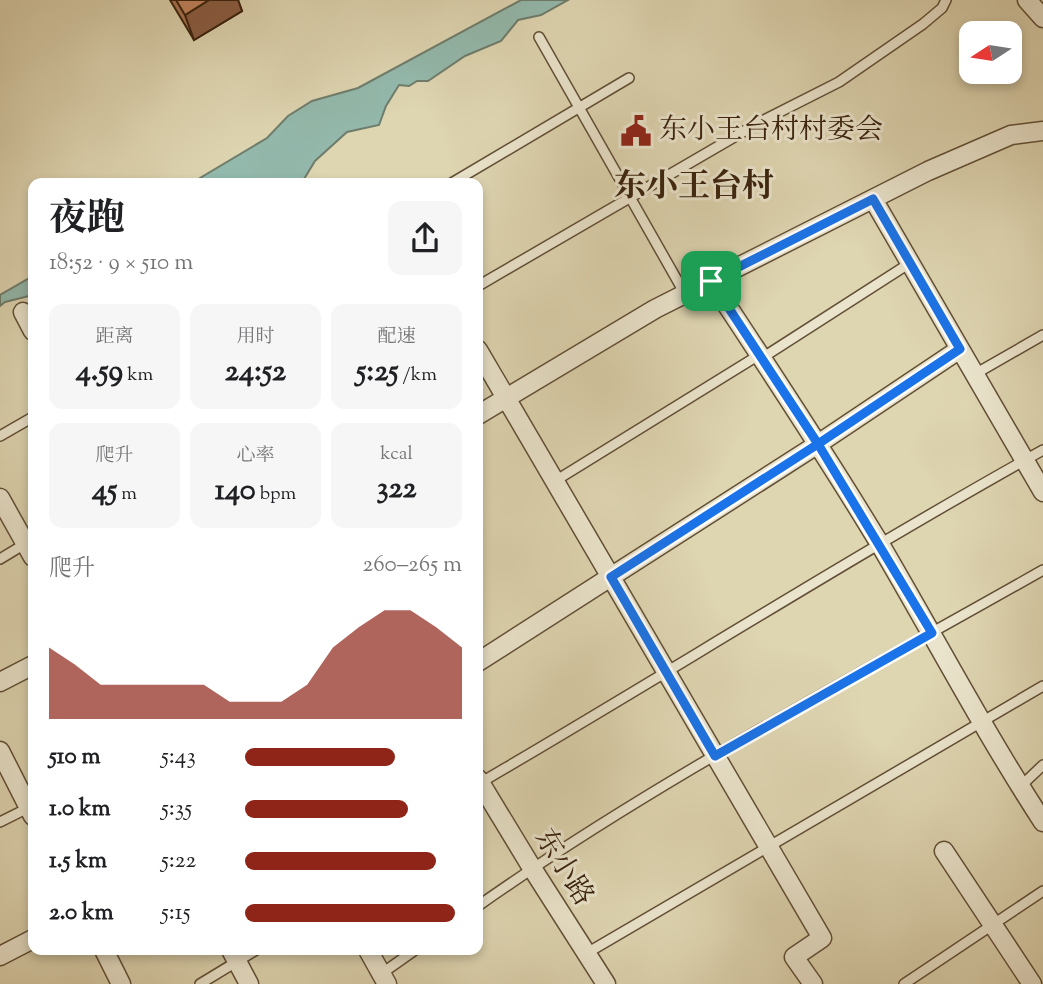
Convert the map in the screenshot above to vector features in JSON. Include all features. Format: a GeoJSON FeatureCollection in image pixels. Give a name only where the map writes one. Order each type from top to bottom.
{"type":"FeatureCollection","features":[{"type":"Feature","properties":{"kind":"street"},"geometry":{"type":"LineString","coordinates":[[1027,0],[1043,18]]}},
{"type":"Feature","properties":{"kind":"street"},"geometry":{"type":"LineString","coordinates":[[483,412],[655,309],[928,171],[1011,135],[1043,131]]}},
{"type":"Feature","properties":{"kind":"street"},"geometry":{"type":"LineString","coordinates":[[873,199],[1043,492]]}},
{"type":"Feature","properties":{"kind":"street"},"geometry":{"type":"LineString","coordinates":[[711,281],[818,444],[1043,822]]}},
{"type":"Feature","properties":{"kind":"street"},"geometry":{"type":"LineString","coordinates":[[23,312],[28,322]]}},
{"type":"Feature","properties":{"kind":"street"},"geometry":{"type":"LineString","coordinates":[[483,659],[818,444],[960,349]]}},
{"type":"Feature","properties":{"kind":"street"},"geometry":{"type":"LineString","coordinates":[[483,359],[822,938],[794,957],[813,984]]}},
{"type":"Feature","properties":{"kind":"street"},"geometry":{"type":"LineString","coordinates":[[0,498],[28,541]]}},
{"type":"Feature","properties":{"kind":"street"},"geometry":{"type":"LineString","coordinates":[[0,682],[28,668]]}},
{"type":"Feature","properties":{"kind":"street"},"geometry":{"type":"LineString","coordinates":[[0,751],[28,802]]}},
{"type":"Feature","properties":{"kind":"street","name":"东小路"},"geometry":{"type":"LineString","coordinates":[[483,791],[606,984]]}},
{"type":"Feature","properties":{"kind":"street"},"geometry":{"type":"LineString","coordinates":[[944,851],[1032,984]]}},
{"type":"Feature","properties":{"kind":"street"},"geometry":{"type":"LineString","coordinates":[[0,956],[28,942]]}},
{"type":"Feature","properties":{"kind":"street"},"geometry":{"type":"LineString","coordinates":[[106,955],[121,984]]}},
{"type":"Feature","properties":{"kind":"street"},"geometry":{"type":"LineString","coordinates":[[371,955],[384,979]]}},
{"type":"Feature","properties":{"kind":"street"},"geometry":{"type":"LineString","coordinates":[[234,956],[249,984]]}},
{"type":"Feature","properties":{"kind":"lane"},"geometry":{"type":"LineString","coordinates":[[483,283],[760,122],[839,82],[923,24],[942,8],[946,0]]}},
{"type":"Feature","properties":{"kind":"lane"},"geometry":{"type":"LineString","coordinates":[[539,37],[685,294]]}},
{"type":"Feature","properties":{"kind":"lane"},"geometry":{"type":"LineString","coordinates":[[460,178],[629,78]]}},
{"type":"Feature","properties":{"kind":"lane"},"geometry":{"type":"LineString","coordinates":[[555,481],[911,263]]}},
{"type":"Feature","properties":{"kind":"lane"},"geometry":{"type":"LineString","coordinates":[[975,374],[1043,335]]}},
{"type":"Feature","properties":{"kind":"lane"},"geometry":{"type":"LineString","coordinates":[[0,436],[28,420]]}},
{"type":"Feature","properties":{"kind":"lane"},"geometry":{"type":"LineString","coordinates":[[483,784],[879,544],[1043,450]]}},
{"type":"Feature","properties":{"kind":"lane"},"geometry":{"type":"LineString","coordinates":[[0,559],[28,547]]}},
{"type":"Feature","properties":{"kind":"lane"},"geometry":{"type":"LineString","coordinates":[[483,902],[531,868],[715,756],[1043,570]]}},
{"type":"Feature","properties":{"kind":"lane"},"geometry":{"type":"LineString","coordinates":[[587,953],[1043,686]]}},
{"type":"Feature","properties":{"kind":"lane"},"geometry":{"type":"LineString","coordinates":[[1020,787],[1043,765]]}},
{"type":"Feature","properties":{"kind":"lane"},"geometry":{"type":"LineString","coordinates":[[0,822],[28,811]]}},
{"type":"Feature","properties":{"kind":"lane"},"geometry":{"type":"LineString","coordinates":[[904,984],[1043,891]]}},
{"type":"Feature","properties":{"kind":"lane"},"geometry":{"type":"LineString","coordinates":[[384,979],[410,955]]}},
{"type":"Feature","properties":{"kind":"lane"},"geometry":{"type":"LineString","coordinates":[[200,984],[234,956]]}},
{"type":"Feature","properties":{"kind":"water"},"geometry":{"type":"Polygon","coordinates":[[[521,0],[568,0],[541,15],[518,20],[501,41],[465,56],[428,81],[417,81],[409,86],[399,85],[386,106],[379,125],[347,132],[315,161],[305,178],[200,178],[267,138],[288,116],[312,101],[358,88],[521,0]]]}},
{"type":"Feature","properties":{"kind":"water"},"geometry":{"type":"Polygon","coordinates":[[[28,279],[28,296],[5,302],[0,306],[0,295],[28,279]]]}},
{"type":"Feature","properties":{"kind":"building"},"geometry":{"type":"Polygon","coordinates":[[[176,0],[209,0],[185,15],[176,0]]]}},
{"type":"Feature","properties":{"kind":"place","name":"东小王台村村委会"},"geometry":{"type":"Point","coordinates":[636,131]}},
{"type":"Feature","properties":{"kind":"district","name":"东小王台村"},"geometry":{"type":"Point","coordinates":[694,188]}},
{"type":"Feature","properties":{"kind":"route"},"geometry":{"type":"LineString","coordinates":[[711,281],[818,444],[611,577],[715,756],[932,633],[818,444],[960,349],[873,199],[711,281]]}}]}
